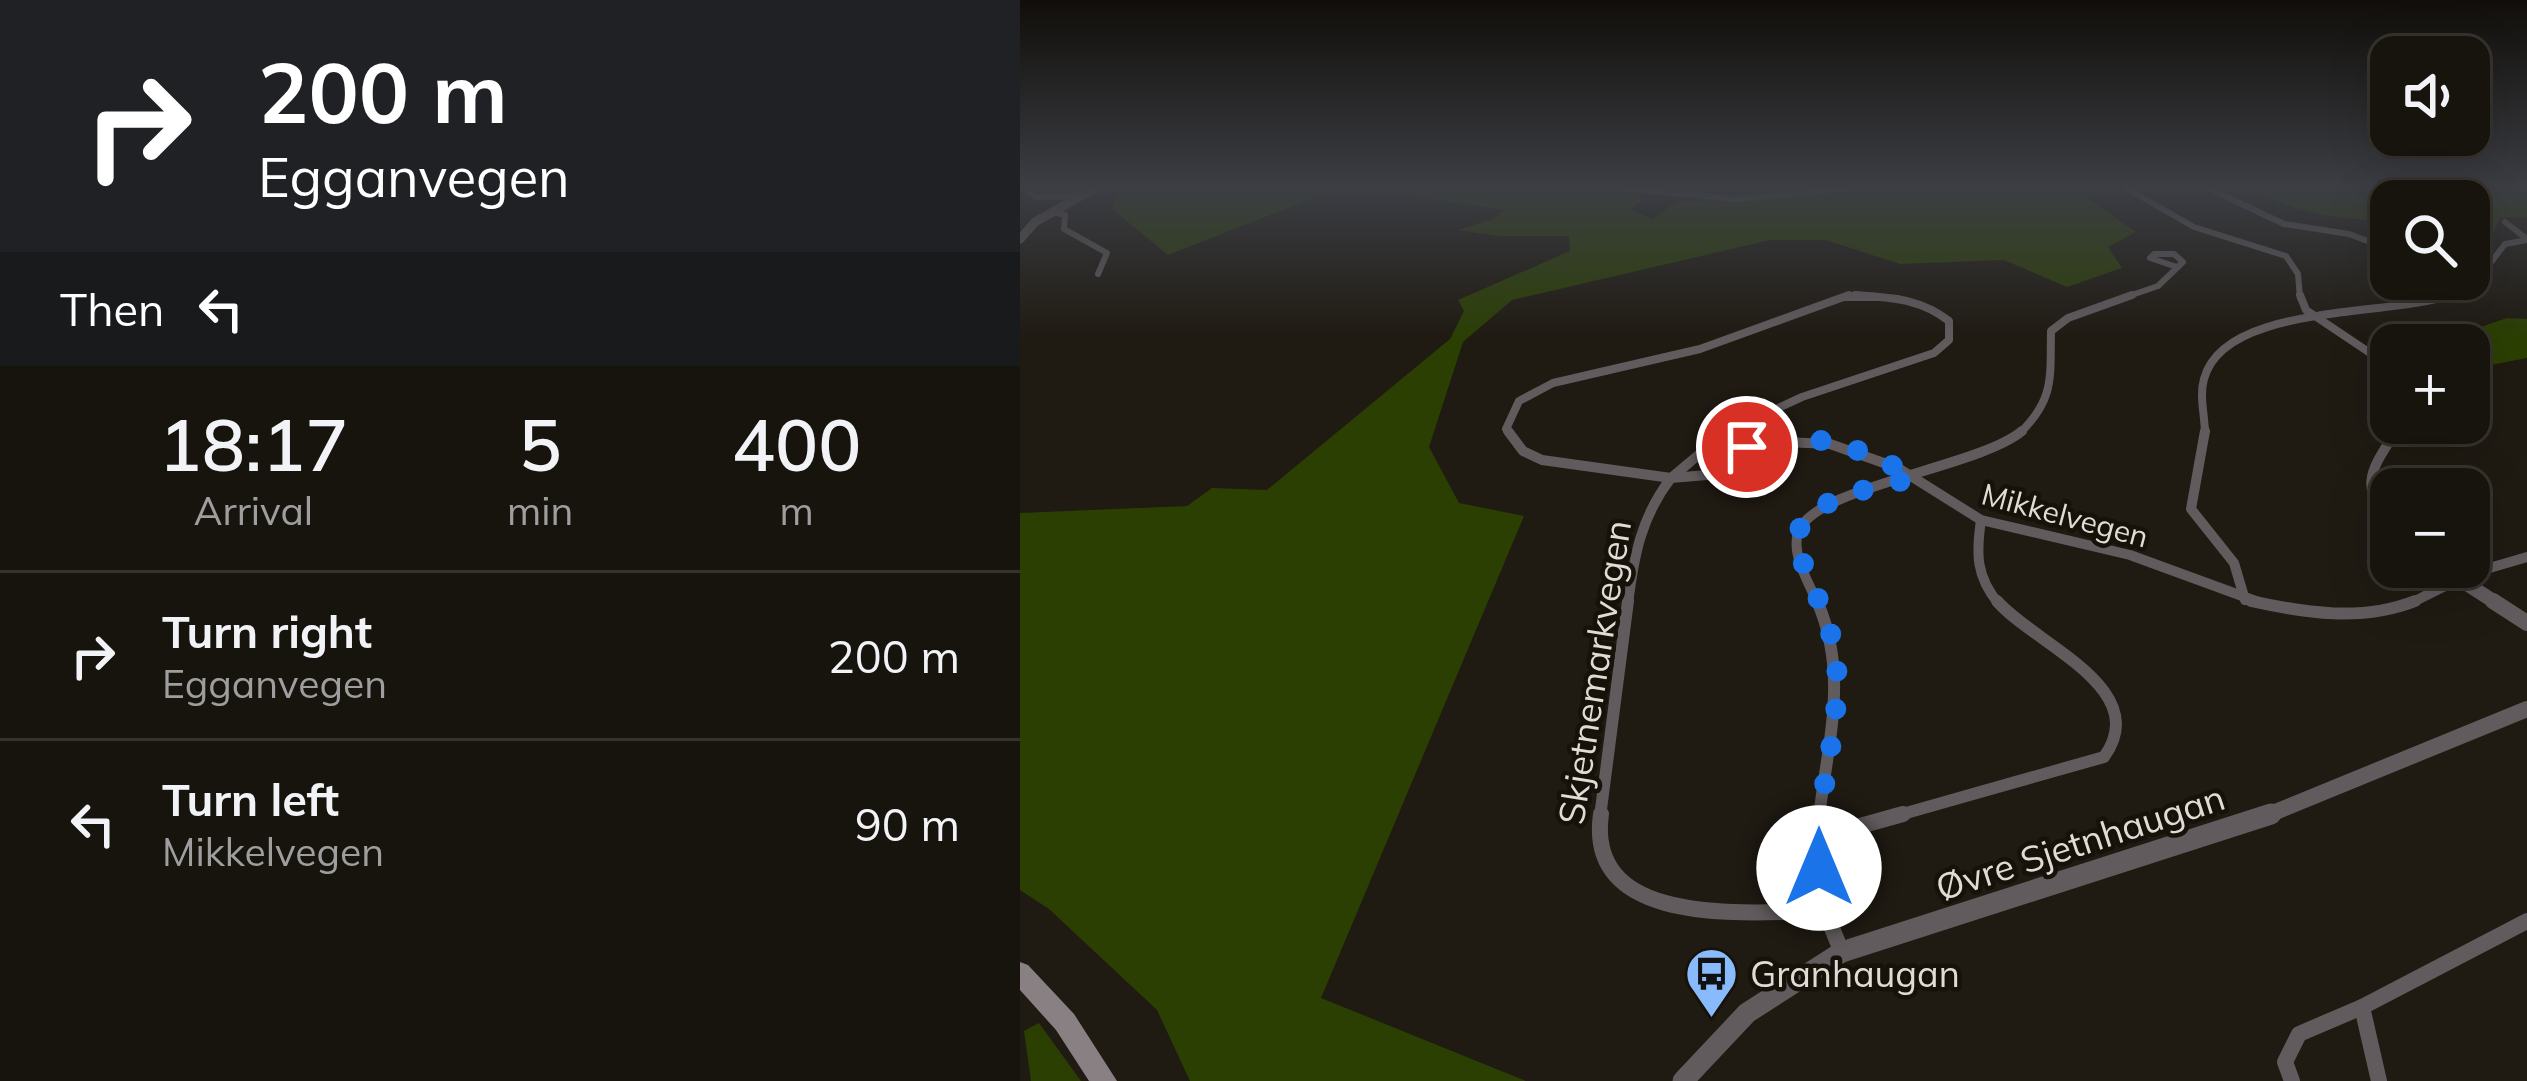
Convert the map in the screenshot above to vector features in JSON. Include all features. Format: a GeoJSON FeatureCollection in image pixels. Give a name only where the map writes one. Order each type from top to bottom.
{"type":"FeatureCollection","features":[{"type":"Feature","properties":{"kind":"main road"},"geometry":{"type":"LineString","coordinates":[[1020,973],[1065,1022],[1104,1081]]}},
{"type":"Feature","properties":{"kind":"street"},"geometry":{"type":"LineString","coordinates":[[1081,238],[1107,253],[1098,274]]}},
{"type":"Feature","properties":{"kind":"street"},"geometry":{"type":"LineString","coordinates":[[2232,238],[2286,256],[2298,274],[2300,301],[2370,353]]}},
{"type":"Feature","properties":{"kind":"street"},"geometry":{"type":"LineString","coordinates":[[2490,262],[2505,244],[2527,240]]}},
{"type":"Feature","properties":{"kind":"street"},"geometry":{"type":"LineString","coordinates":[[1842,952],[1823,911],[1817,838],[1838,678],[1829,625],[1799,554],[1798,530],[1820,507],[1913,478],[2009,439],[2039,416],[2050,388],[2051,331],[2068,318],[2158,286],[2177,267]]}},
{"type":"Feature","properties":{"kind":"street","name":"Skjetnemarkvegen"},"geometry":{"type":"LineString","coordinates":[[1672,478],[1542,460],[1510,440],[1508,418],[1519,401],[1553,383],[1700,350],[1850,295],[1906,298],[1932,307],[1948,321],[1952,333],[1934,353],[1747,419],[1703,444],[1648,508],[1636,544],[1597,841],[1599,857],[1619,884],[1645,897],[1703,910],[1823,911]]}},
{"type":"Feature","properties":{"kind":"street"},"geometry":{"type":"LineString","coordinates":[[2246,600],[2243,574],[2191,509],[2205,435],[2202,384],[2220,352],[2281,324],[2435,300]]}},
{"type":"Feature","properties":{"kind":"street","name":"Mikkelvegen"},"geometry":{"type":"LineString","coordinates":[[1672,478],[1707,475],[1747,447],[1770,439],[1855,450],[1913,478],[1981,520],[2130,554],[2246,600],[2304,613],[2367,614],[2410,604],[2441,588]]}},
{"type":"Feature","properties":{"kind":"street"},"geometry":{"type":"LineString","coordinates":[[1817,838],[2104,757],[2118,734],[2117,706],[2099,684],[2015,624],[1986,589],[1976,542],[1981,520]]}},
{"type":"Feature","properties":{"kind":"street","name":"Mikkelvegen"},"geometry":{"type":"LineString","coordinates":[[2490,567],[2527,557]]}},
{"type":"Feature","properties":{"kind":"street"},"geometry":{"type":"LineString","coordinates":[[2473,588],[2527,623]]}},
{"type":"Feature","properties":{"kind":"street","name":"Øvre Sjetnhaugan"},"geometry":{"type":"LineString","coordinates":[[1683,1081],[1747,1013],[1842,952],[2236,828],[2527,709]]}},
{"type":"Feature","properties":{"kind":"street"},"geometry":{"type":"LineString","coordinates":[[2292,1081],[2285,1062],[2299,1034],[2362,1007],[2527,921]]}},
{"type":"Feature","properties":{"kind":"street"},"geometry":{"type":"LineString","coordinates":[[2362,1007],[2379,1081]]}},
{"type":"Feature","properties":{"kind":"green space"},"geometry":{"type":"Polygon","coordinates":[[[1148,238],[1210,238],[1168,255],[1148,238]]]}},
{"type":"Feature","properties":{"kind":"green space"},"geometry":{"type":"Polygon","coordinates":[[[1569,238],[2124,238],[2108,247],[2122,268],[2067,287],[2004,260],[1900,264],[1826,240],[1770,240],[1512,300],[1463,342],[1429,447],[1459,503],[1524,516],[1321,998],[1526,1081],[1190,1081],[1157,1010],[1049,909],[1020,890],[1020,513],[1187,506],[1212,488],[1267,490],[1450,339],[1464,311],[1458,300],[1570,251],[1569,238]]]}},
{"type":"Feature","properties":{"kind":"green space"},"geometry":{"type":"Polygon","coordinates":[[[2507,318],[2527,319],[2527,358],[2490,365],[2489,324],[2507,318]]]}},
{"type":"Feature","properties":{"kind":"green space"},"geometry":{"type":"Polygon","coordinates":[[[1039,1023],[1081,1081],[1031,1081],[1024,1031],[1039,1023]]]}},
{"type":"Feature","properties":{"kind":"place","name":"Granhaugan"},"geometry":{"type":"Point","coordinates":[1711,1019]}},
{"type":"Feature","properties":{"kind":"route"},"geometry":{"type":"LineString","coordinates":[[1747,447],[1770,439],[1830,444],[1879,459],[1913,478],[1820,507],[1803,520],[1795,541],[1829,625],[1838,678],[1819,810],[1819,868]]}}]}
